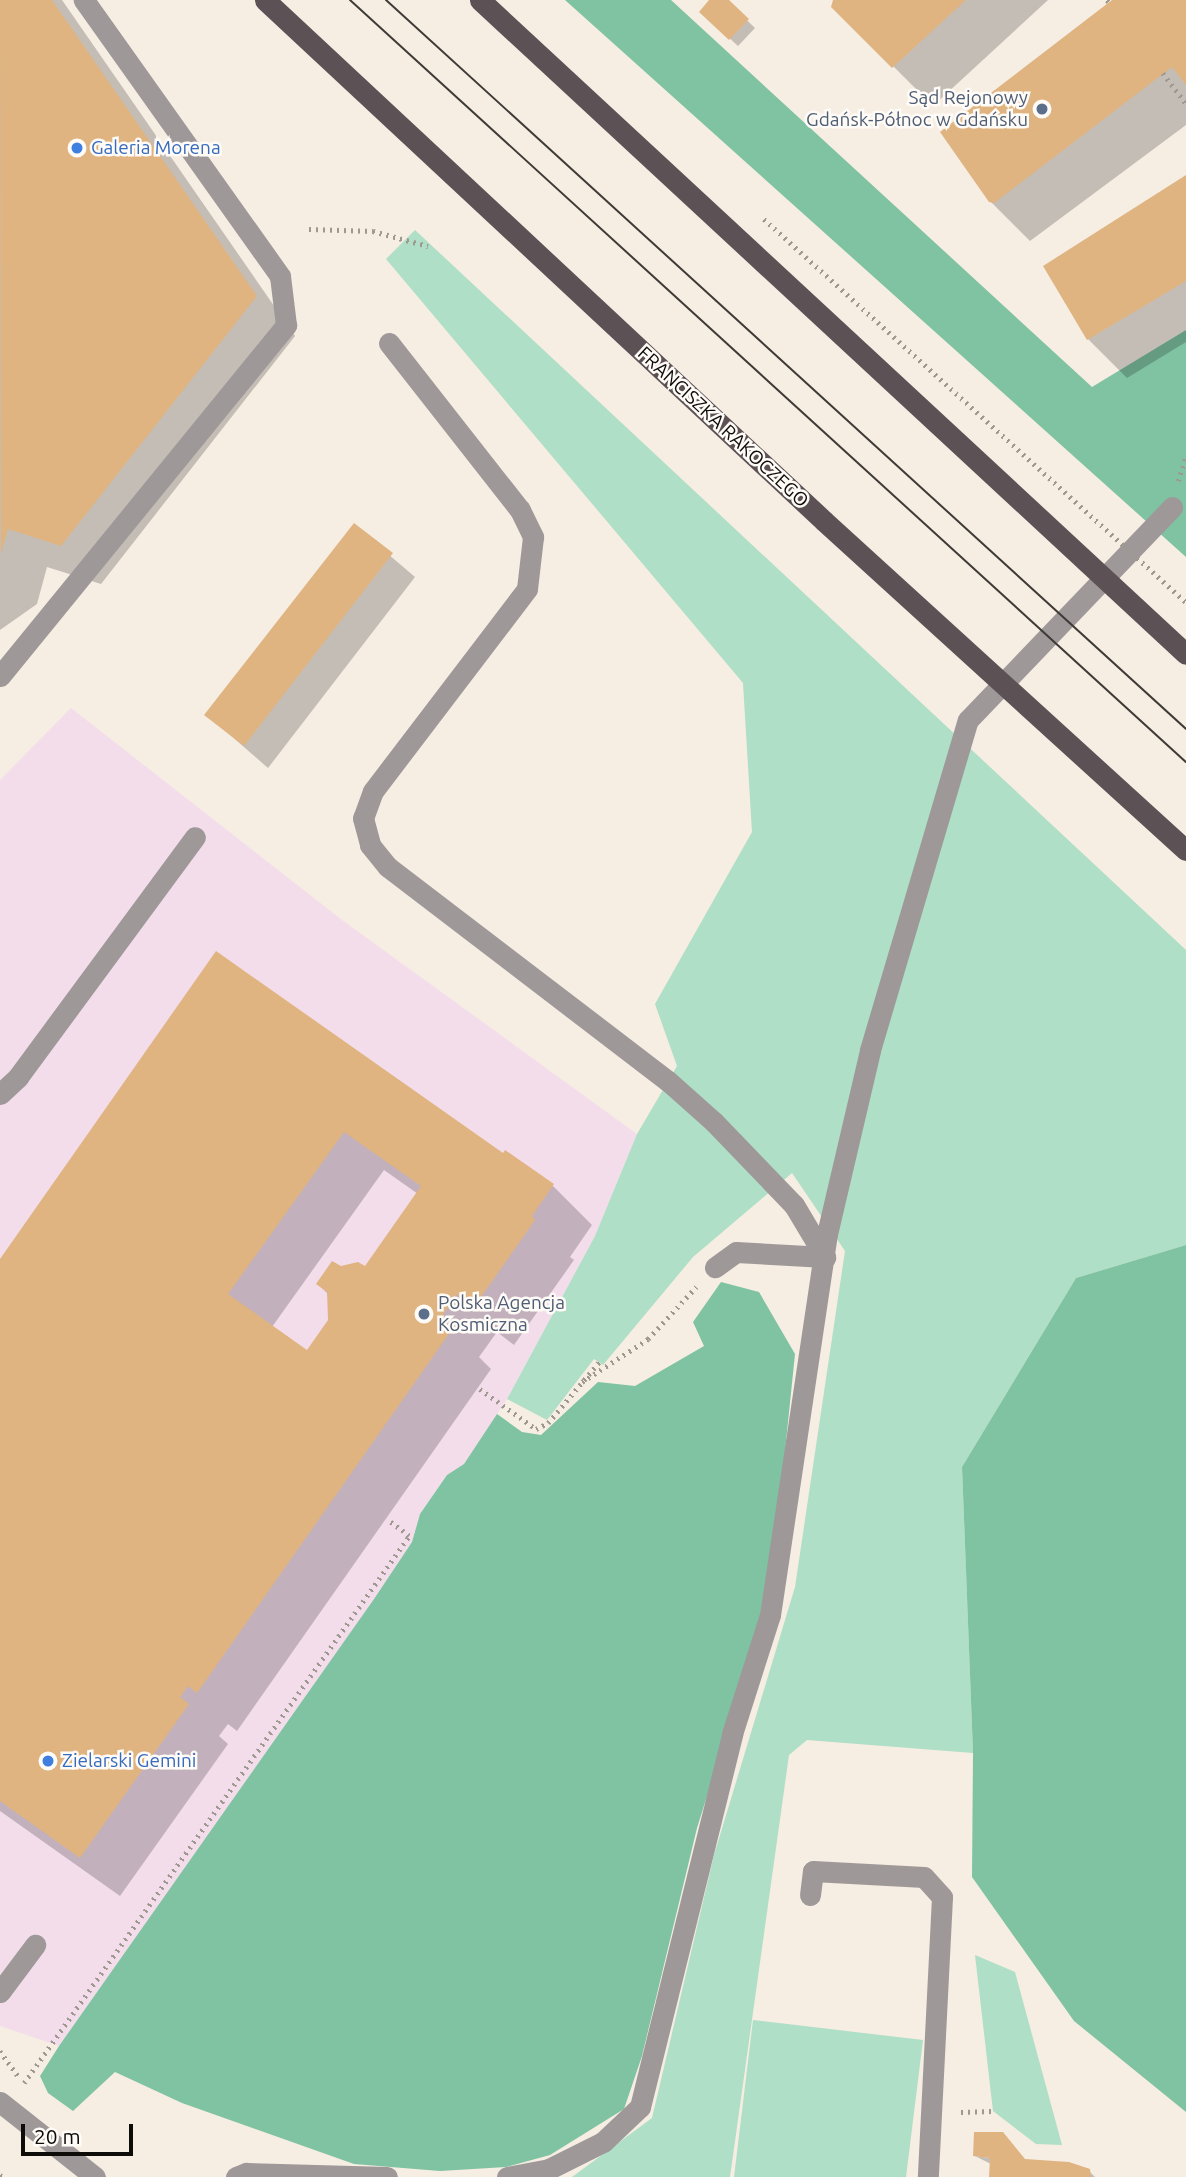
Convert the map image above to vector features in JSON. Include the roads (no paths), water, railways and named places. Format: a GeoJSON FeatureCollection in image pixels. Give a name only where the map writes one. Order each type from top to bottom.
{"type":"FeatureCollection","features":[{"type":"Feature","properties":{"kind":"main road","name":"FRANCISZKA RAKOCZEGO"},"geometry":{"type":"LineString","coordinates":[[265,0],[824,522],[1186,850]]}},
{"type":"Feature","properties":{"kind":"main road"},"geometry":{"type":"LineString","coordinates":[[480,0],[1186,654]]}},
{"type":"Feature","properties":{"kind":"street"},"geometry":{"type":"LineString","coordinates":[[0,676],[286,325],[280,276],[85,0]]}},
{"type":"Feature","properties":{"kind":"street"},"geometry":{"type":"LineString","coordinates":[[389,343],[520,510],[533,537],[527,589],[373,791],[363,818],[370,845],[388,867],[668,1081],[714,1122],[794,1205],[825,1257]]}},
{"type":"Feature","properties":{"kind":"street"},"geometry":{"type":"LineString","coordinates":[[508,2177],[549,2169],[603,2142],[640,2107],[732,1734],[771,1615],[825,1257],[870,1050],[968,720],[1172,506]]}},
{"type":"Feature","properties":{"kind":"street"},"geometry":{"type":"LineString","coordinates":[[0,1094],[18,1077],[195,837]]}},
{"type":"Feature","properties":{"kind":"street"},"geometry":{"type":"LineString","coordinates":[[715,1267],[736,1252],[825,1257]]}},
{"type":"Feature","properties":{"kind":"street"},"geometry":{"type":"LineString","coordinates":[[810,1895],[813,1871],[924,1877],[942,1898],[928,2177]]}},
{"type":"Feature","properties":{"kind":"street"},"geometry":{"type":"LineString","coordinates":[[0,1992],[35,1945]]}},
{"type":"Feature","properties":{"kind":"street"},"geometry":{"type":"LineString","coordinates":[[0,2102],[95,2177]]}},
{"type":"Feature","properties":{"kind":"street"},"geometry":{"type":"LineString","coordinates":[[236,2177],[257,2173],[387,2177]]}},
{"type":"Feature","properties":{"kind":"tram line"},"geometry":{"type":"LineString","coordinates":[[350,0],[1186,762]]}},
{"type":"Feature","properties":{"kind":"tram line"},"geometry":{"type":"LineString","coordinates":[[386,0],[1186,729]]}},
{"type":"Feature","properties":{"kind":"place","name":"Sąd Rejonowy Gdańsk-Północ w Gdańsku"},"geometry":{"type":"Point","coordinates":[1042,109]}},
{"type":"Feature","properties":{"kind":"place","name":"Galeria Morena"},"geometry":{"type":"Point","coordinates":[77,148]}},
{"type":"Feature","properties":{"kind":"place","name":"Polska Agencja Kosmiczna"},"geometry":{"type":"Point","coordinates":[424,1314]}},
{"type":"Feature","properties":{"kind":"place","name":"Zielarski Gemini"},"geometry":{"type":"Point","coordinates":[48,1761]}}]}
